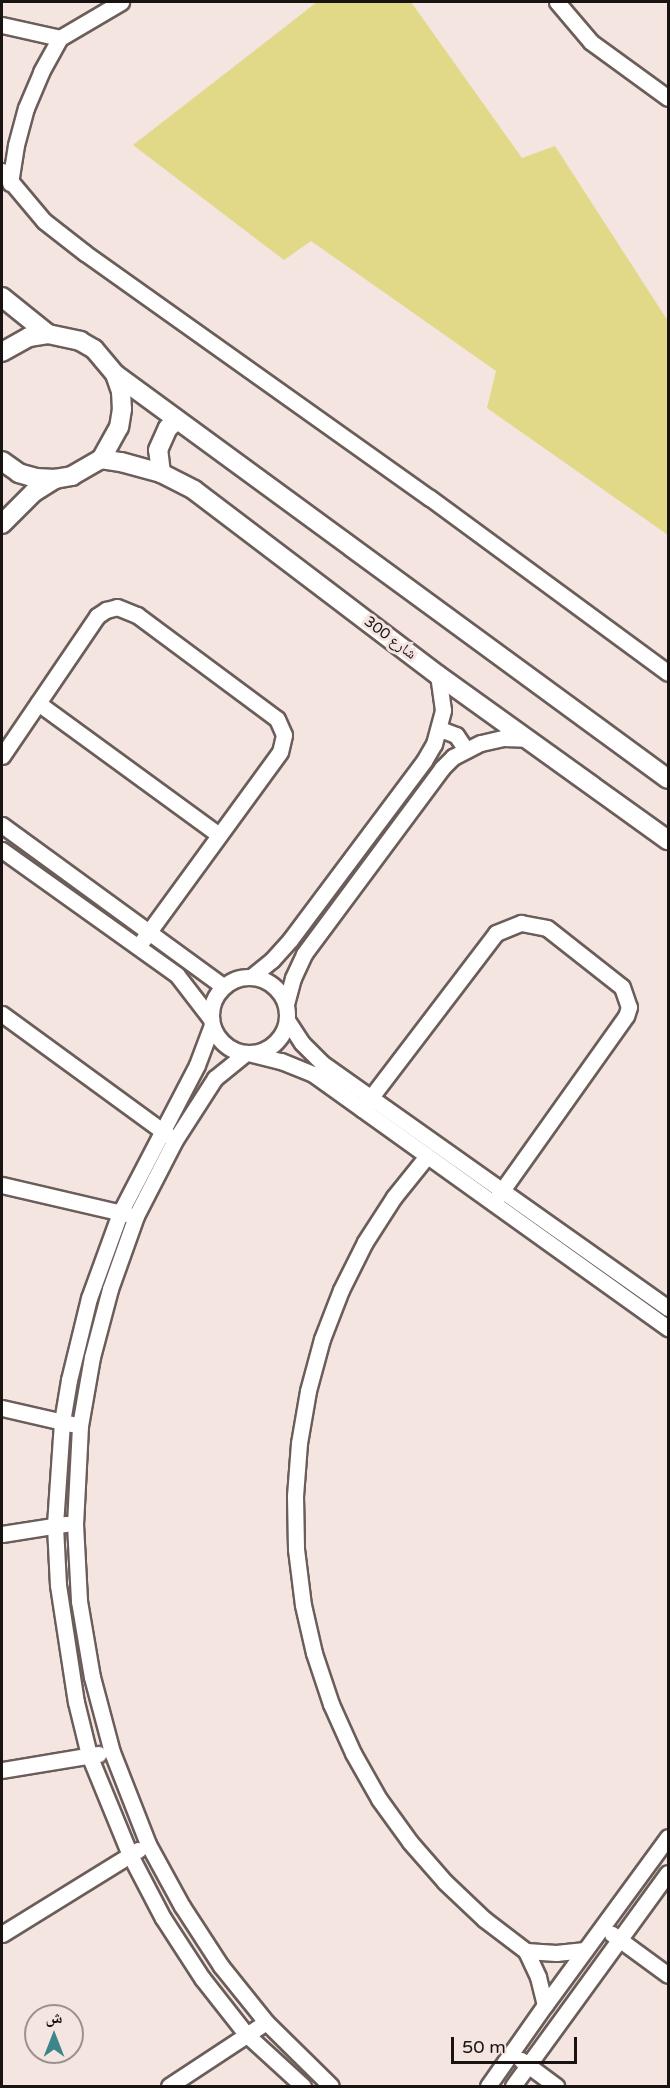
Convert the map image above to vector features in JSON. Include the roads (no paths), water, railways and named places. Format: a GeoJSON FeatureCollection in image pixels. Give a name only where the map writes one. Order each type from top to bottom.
{"type":"FeatureCollection","features":[{"type":"Feature","properties":{"kind":"street"},"geometry":{"type":"LineString","coordinates":[[121,2],[60,38],[41,72],[26,108],[5,177],[44,221],[85,253],[430,498],[669,673]]}},
{"type":"Feature","properties":{"kind":"street"},"geometry":{"type":"LineString","coordinates":[[557,2],[591,42],[669,98]]}},
{"type":"Feature","properties":{"kind":"street"},"geometry":{"type":"LineString","coordinates":[[2,25],[60,38]]}},
{"type":"Feature","properties":{"kind":"street"},"geometry":{"type":"LineString","coordinates":[[2,297],[48,334]]}},
{"type":"Feature","properties":{"kind":"street"},"geometry":{"type":"LineString","coordinates":[[2,352],[11,344],[29,337],[48,334],[65,335],[94,349],[115,374],[669,779]]}},
{"type":"Feature","properties":{"kind":"street"},"geometry":{"type":"LineString","coordinates":[[2,461],[19,473],[36,478],[55,479],[72,476],[101,459],[112,444],[121,418],[121,391],[115,374]]}},
{"type":"Feature","properties":{"kind":"street"},"geometry":{"type":"LineString","coordinates":[[161,473],[158,450],[168,428],[177,420]]}},
{"type":"Feature","properties":{"kind":"street","name":"شارع 300"},"geometry":{"type":"LineString","coordinates":[[101,459],[161,473],[194,490],[438,675],[669,840]]}},
{"type":"Feature","properties":{"kind":"street"},"geometry":{"type":"LineString","coordinates":[[2,524],[34,492],[55,479]]}},
{"type":"Feature","properties":{"kind":"street"},"geometry":{"type":"LineString","coordinates":[[2,756],[97,616],[117,607],[137,615],[277,719],[282,726],[284,735],[280,752],[138,947]]}},
{"type":"Feature","properties":{"kind":"street"},"geometry":{"type":"LineString","coordinates":[[251,977],[272,960],[290,940],[424,761],[440,729],[443,710],[438,675]]}},
{"type":"Feature","properties":{"kind":"street"},"geometry":{"type":"LineString","coordinates":[[38,703],[219,835]]}},
{"type":"Feature","properties":{"kind":"street"},"geometry":{"type":"LineString","coordinates":[[440,729],[456,735],[466,750]]}},
{"type":"Feature","properties":{"kind":"street"},"geometry":{"type":"LineString","coordinates":[[303,2086],[246,2034],[202,1978],[176,1938],[130,1855],[89,1755],[65,1639],[58,1585],[56,1526],[62,1422],[78,1339],[102,1258],[120,1213],[168,1136],[215,1078],[247,1053],[266,1049],[280,1037],[287,1020],[286,1004],[293,978],[304,954],[442,768],[453,757],[466,750],[503,738],[527,739]]}},
{"type":"Feature","properties":{"kind":"street"},"geometry":{"type":"LineString","coordinates":[[2,825],[223,986]]}},
{"type":"Feature","properties":{"kind":"street"},"geometry":{"type":"LineString","coordinates":[[2,850],[177,975],[211,1022],[221,1041],[229,1048],[281,1061],[313,1074],[366,1103],[498,1196],[669,1308]]}},
{"type":"Feature","properties":{"kind":"street"},"geometry":{"type":"LineString","coordinates":[[366,1103],[496,933],[504,927],[521,923],[547,928],[622,987],[629,1007],[626,1016],[498,1196]]}},
{"type":"Feature","properties":{"kind":"street"},"geometry":{"type":"LineString","coordinates":[[286,1004],[282,995],[269,982],[251,977],[241,977],[223,986],[213,1001],[211,1022],[197,1065],[136,1216],[107,1300],[92,1357],[80,1426],[75,1524],[79,1601],[92,1677],[112,1752],[148,1844],[182,1906],[208,1946],[266,2022],[331,2086]]}},
{"type":"Feature","properties":{"kind":"street"},"geometry":{"type":"LineString","coordinates":[[2,1014],[168,1136]]}},
{"type":"Feature","properties":{"kind":"street"},"geometry":{"type":"LineString","coordinates":[[287,1020],[312,1053],[427,1156],[498,1196],[669,1328]]}},
{"type":"Feature","properties":{"kind":"street"},"geometry":{"type":"LineString","coordinates":[[427,1156],[394,1197],[365,1242],[341,1290],[322,1339],[308,1390],[299,1443],[295,1496],[297,1560],[312,1644],[328,1694],[353,1753],[379,1799],[410,1842],[445,1882],[484,1919],[526,1951],[538,1977],[545,2005]]}},
{"type":"Feature","properties":{"kind":"street"},"geometry":{"type":"LineString","coordinates":[[2,1185],[136,1216]]}},
{"type":"Feature","properties":{"kind":"street"},"geometry":{"type":"LineString","coordinates":[[2,1408],[80,1426]]}},
{"type":"Feature","properties":{"kind":"street"},"geometry":{"type":"LineString","coordinates":[[2,1534],[75,1524]]}},
{"type":"Feature","properties":{"kind":"street"},"geometry":{"type":"LineString","coordinates":[[2,1770],[112,1752]]}},
{"type":"Feature","properties":{"kind":"street"},"geometry":{"type":"LineString","coordinates":[[489,2086],[545,2005],[669,1837]]}},
{"type":"Feature","properties":{"kind":"street"},"geometry":{"type":"LineString","coordinates":[[2,1934],[148,1844]]}},
{"type":"Feature","properties":{"kind":"street"},"geometry":{"type":"LineString","coordinates":[[513,2086],[669,1873]]}},
{"type":"Feature","properties":{"kind":"street"},"geometry":{"type":"LineString","coordinates":[[602,1927],[669,1974]]}},
{"type":"Feature","properties":{"kind":"street"},"geometry":{"type":"LineString","coordinates":[[526,1951],[556,1953],[585,1950]]}},
{"type":"Feature","properties":{"kind":"street"},"geometry":{"type":"LineString","coordinates":[[169,2086],[266,2022]]}},
{"type":"Feature","properties":{"kind":"street"},"geometry":{"type":"LineString","coordinates":[[512,2053],[556,2086]]}}]}
